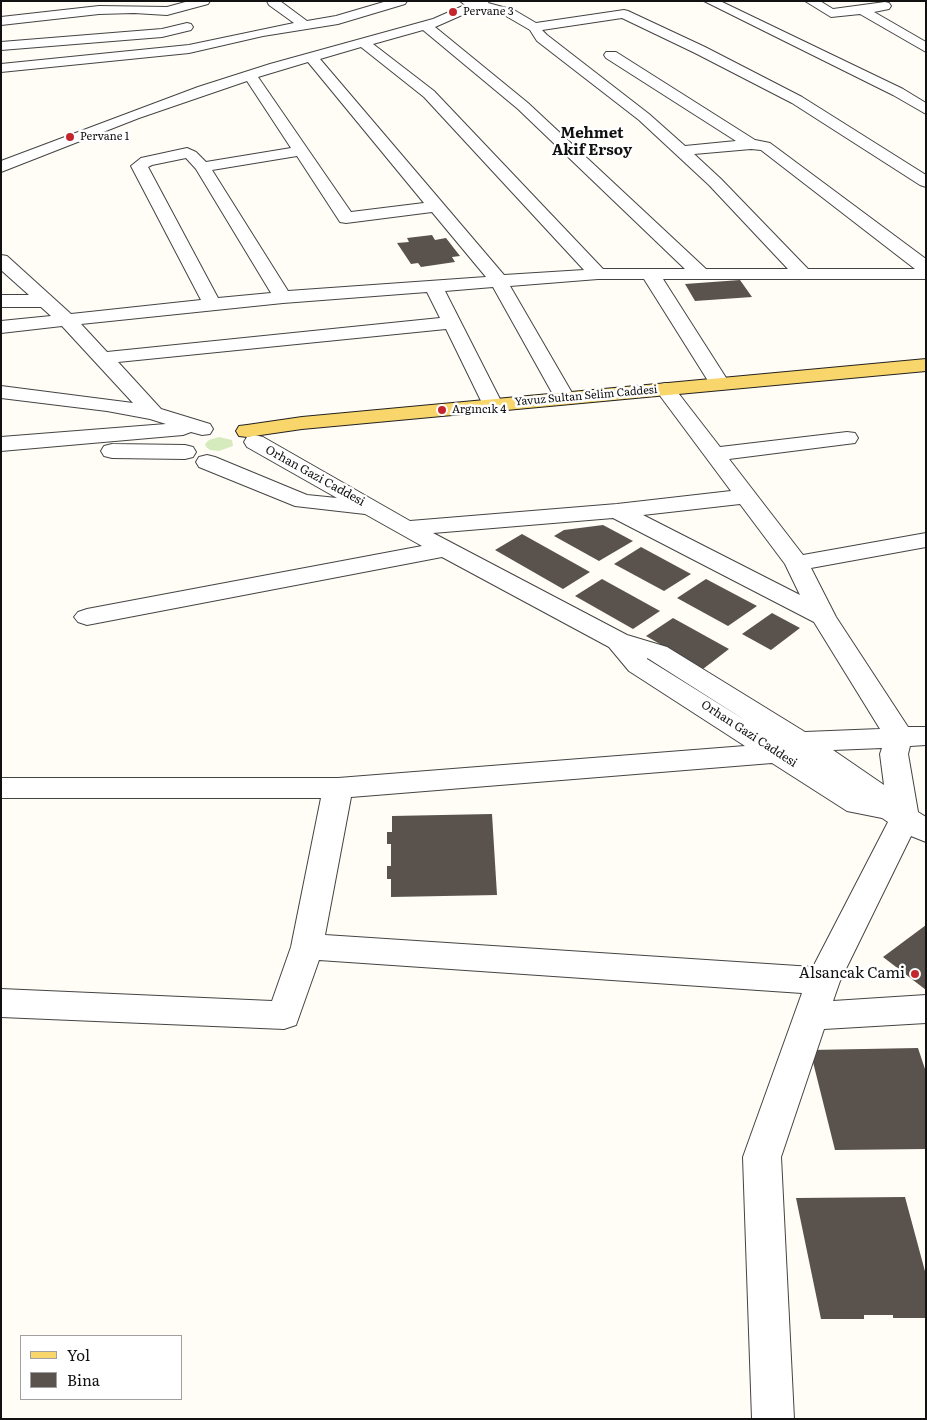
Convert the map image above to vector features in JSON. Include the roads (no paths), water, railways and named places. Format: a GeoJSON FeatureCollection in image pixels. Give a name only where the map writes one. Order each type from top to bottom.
{"type":"FeatureCollection","features":[{"type":"Feature","properties":{"kind":"main road","name":"Yavuz Sultan Selim Caddesi"},"geometry":{"type":"LineString","coordinates":[[251,436],[302,422],[926,365]]}},
{"type":"Feature","properties":{"kind":"street"},"geometry":{"type":"LineString","coordinates":[[1,21],[85,6],[167,11],[204,1]]}},
{"type":"Feature","properties":{"kind":"street"},"geometry":{"type":"LineString","coordinates":[[357,1],[378,8]]}},
{"type":"Feature","properties":{"kind":"street"},"geometry":{"type":"LineString","coordinates":[[1,68],[188,49],[304,25],[338,20],[401,1]]}},
{"type":"Feature","properties":{"kind":"street"},"geometry":{"type":"LineString","coordinates":[[710,1],[898,92],[926,110]]}},
{"type":"Feature","properties":{"kind":"street"},"geometry":{"type":"LineString","coordinates":[[811,1],[831,13],[885,6],[878,1]]}},
{"type":"Feature","properties":{"kind":"street"},"geometry":{"type":"LineString","coordinates":[[273,2],[304,25]]}},
{"type":"Feature","properties":{"kind":"street"},"geometry":{"type":"LineString","coordinates":[[1,167],[142,112],[250,75],[311,57],[365,35],[425,26],[476,2],[512,14],[534,27],[542,38],[644,117],[715,182],[803,274]]}},
{"type":"Feature","properties":{"kind":"street"},"geometry":{"type":"LineString","coordinates":[[862,10],[926,48]]}},
{"type":"Feature","properties":{"kind":"street"},"geometry":{"type":"LineString","coordinates":[[512,14],[531,11]]}},
{"type":"Feature","properties":{"kind":"street"},"geometry":{"type":"LineString","coordinates":[[534,27],[624,14],[700,50],[797,100],[926,182]]}},
{"type":"Feature","properties":{"kind":"street"},"geometry":{"type":"LineString","coordinates":[[338,20],[365,35],[429,94],[598,274]]}},
{"type":"Feature","properties":{"kind":"street"},"geometry":{"type":"LineString","coordinates":[[425,26],[522,106],[701,274]]}},
{"type":"Feature","properties":{"kind":"street"},"geometry":{"type":"LineString","coordinates":[[1,46],[162,33],[187,27]]}},
{"type":"Feature","properties":{"kind":"street"},"geometry":{"type":"LineString","coordinates":[[611,54],[751,144]]}},
{"type":"Feature","properties":{"kind":"street"},"geometry":{"type":"LineString","coordinates":[[311,57],[498,280],[565,398]]}},
{"type":"Feature","properties":{"kind":"street"},"geometry":{"type":"LineString","coordinates":[[250,75],[346,218],[436,206]]}},
{"type":"Feature","properties":{"kind":"street"},"geometry":{"type":"LineString","coordinates":[[681,151],[751,144],[765,146],[926,268]]}},
{"type":"Feature","properties":{"kind":"street"},"geometry":{"type":"LineString","coordinates":[[202,167],[301,151]]}},
{"type":"Feature","properties":{"kind":"street"},"geometry":{"type":"LineString","coordinates":[[212,304],[139,166],[147,161],[186,153],[191,155],[202,167],[283,297]]}},
{"type":"Feature","properties":{"kind":"street"},"geometry":{"type":"LineString","coordinates":[[2,261],[67,320],[154,413]]}},
{"type":"Feature","properties":{"kind":"street"},"geometry":{"type":"LineString","coordinates":[[1,327],[283,297],[598,274],[926,274]]}},
{"type":"Feature","properties":{"kind":"street"},"geometry":{"type":"LineString","coordinates":[[650,274],[720,384]]}},
{"type":"Feature","properties":{"kind":"street"},"geometry":{"type":"LineString","coordinates":[[433,285],[493,405]]}},
{"type":"Feature","properties":{"kind":"street"},"geometry":{"type":"LineString","coordinates":[[1,301],[47,301]]}},
{"type":"Feature","properties":{"kind":"street"},"geometry":{"type":"LineString","coordinates":[[103,358],[452,323]]}},
{"type":"Feature","properties":{"kind":"street"},"geometry":{"type":"LineString","coordinates":[[665,389],[797,563],[823,617],[912,736]]}},
{"type":"Feature","properties":{"kind":"street"},"geometry":{"type":"LineString","coordinates":[[1,392],[77,400],[154,413],[211,428]]}},
{"type":"Feature","properties":{"kind":"street"},"geometry":{"type":"LineString","coordinates":[[1,444],[180,428],[211,428]]}},
{"type":"Feature","properties":{"kind":"street"},"geometry":{"type":"LineString","coordinates":[[1,459],[93,451],[186,452],[184,446],[186,440],[211,428]]}},
{"type":"Feature","properties":{"kind":"street","name":"Orhan Gazi Caddesi"},"geometry":{"type":"LineString","coordinates":[[211,428],[251,436],[406,528],[618,641],[638,665],[789,747],[857,804],[906,820]]}},
{"type":"Feature","properties":{"kind":"street"},"geometry":{"type":"LineString","coordinates":[[207,462],[225,462],[237,459],[250,451],[251,436]]}},
{"type":"Feature","properties":{"kind":"street"},"geometry":{"type":"LineString","coordinates":[[715,454],[847,438]]}},
{"type":"Feature","properties":{"kind":"street","name":"Orhan Gazi Caddesi"},"geometry":{"type":"LineString","coordinates":[[186,452],[196,460],[207,462],[303,501],[375,509]]}},
{"type":"Feature","properties":{"kind":"street"},"geometry":{"type":"LineString","coordinates":[[406,528],[617,511],[746,496]]}},
{"type":"Feature","properties":{"kind":"street"},"geometry":{"type":"LineString","coordinates":[[617,511],[823,617]]}},
{"type":"Feature","properties":{"kind":"street"},"geometry":{"type":"LineString","coordinates":[[797,563],[926,540]]}},
{"type":"Feature","properties":{"kind":"street"},"geometry":{"type":"LineString","coordinates":[[87,617],[446,549]]}},
{"type":"Feature","properties":{"kind":"street"},"geometry":{"type":"LineString","coordinates":[[1,788],[338,788],[912,736]]}},
{"type":"Feature","properties":{"kind":"street"},"geometry":{"type":"LineString","coordinates":[[772,1419],[774,1409],[762,1157],[823,981],[906,820],[894,754],[912,736]]}},
{"type":"Feature","properties":{"kind":"street"},"geometry":{"type":"LineString","coordinates":[[1,1004],[284,1015],[307,947],[338,788]]}},
{"type":"Feature","properties":{"kind":"street"},"geometry":{"type":"LineString","coordinates":[[307,947],[823,981]]}},
{"type":"Feature","properties":{"kind":"street"},"geometry":{"type":"LineString","coordinates":[[811,1016],[926,1009]]}},
{"type":"Feature","properties":{"kind":"place","name":"Pervane 3"},"geometry":{"type":"Point","coordinates":[453,12]}},
{"type":"Feature","properties":{"kind":"place","name":"Pervane 1"},"geometry":{"type":"Point","coordinates":[70,137]}},
{"type":"Feature","properties":{"kind":"place","name":"Argıncık 4"},"geometry":{"type":"Point","coordinates":[442,410]}},
{"type":"Feature","properties":{"kind":"place","name":"Alsancak Cami"},"geometry":{"type":"Point","coordinates":[915,974]}},
{"type":"Feature","properties":{"kind":"district","name":"Mehmet Akif Ersoy"},"geometry":{"type":"Point","coordinates":[592,142]}}]}
